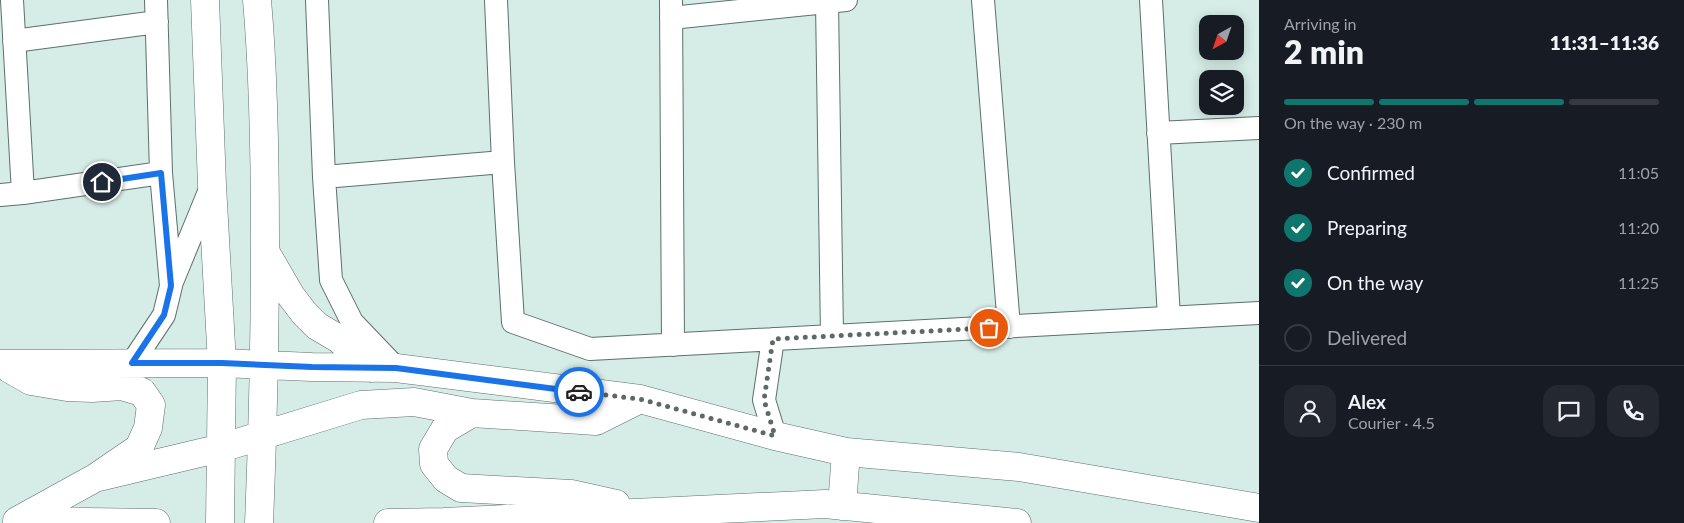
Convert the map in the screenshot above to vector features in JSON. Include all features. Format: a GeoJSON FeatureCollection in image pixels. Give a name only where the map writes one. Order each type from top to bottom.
{"type":"FeatureCollection","features":[{"type":"Feature","properties":{"kind":"main road"},"geometry":{"type":"LineString","coordinates":[[206,0],[212,185],[222,363],[220,523]]}},
{"type":"Feature","properties":{"kind":"main road"},"geometry":{"type":"LineString","coordinates":[[257,0],[265,168],[265,366],[259,523]]}},
{"type":"Feature","properties":{"kind":"main road"},"geometry":{"type":"LineString","coordinates":[[265,250],[291,296],[304,313],[338,340],[384,368]]}},
{"type":"Feature","properties":{"kind":"main road"},"geometry":{"type":"LineString","coordinates":[[0,364],[222,363],[265,366],[384,368],[640,399],[775,436],[846,452],[1019,467],[1259,508]]}},
{"type":"Feature","properties":{"kind":"main road"},"geometry":{"type":"LineString","coordinates":[[0,364],[30,380],[67,387],[122,386],[142,392],[151,405],[148,428],[139,448],[95,478],[8,521]]}},
{"type":"Feature","properties":{"kind":"main road"},"geometry":{"type":"LineString","coordinates":[[95,478],[221,448],[362,405],[414,402],[472,413],[596,421],[640,399]]}},
{"type":"Feature","properties":{"kind":"main road"},"geometry":{"type":"LineString","coordinates":[[472,413],[445,429],[433,449],[434,464],[446,479],[461,488],[571,494],[646,512]]}},
{"type":"Feature","properties":{"kind":"main road"},"geometry":{"type":"LineString","coordinates":[[842,506],[846,452]]}},
{"type":"Feature","properties":{"kind":"main road"},"geometry":{"type":"LineString","coordinates":[[388,523],[825,504],[1017,523]]}},
{"type":"Feature","properties":{"kind":"main road"},"geometry":{"type":"LineString","coordinates":[[8,521],[156,523]]}},
{"type":"Feature","properties":{"kind":"street"},"geometry":{"type":"LineString","coordinates":[[12,0],[23,194]]}},
{"type":"Feature","properties":{"kind":"street"},"geometry":{"type":"LineString","coordinates":[[317,0],[324,177],[331,280],[352,322],[384,368]]}},
{"type":"Feature","properties":{"kind":"street"},"geometry":{"type":"LineString","coordinates":[[496,0],[503,162],[513,322],[590,349],[1259,313]]}},
{"type":"Feature","properties":{"kind":"street"},"geometry":{"type":"LineString","coordinates":[[983,0],[1009,326]]}},
{"type":"Feature","properties":{"kind":"street"},"geometry":{"type":"LineString","coordinates":[[1151,0],[1169,318]]}},
{"type":"Feature","properties":{"kind":"street"},"geometry":{"type":"LineString","coordinates":[[673,345],[671,9],[837,1],[832,336]]}},
{"type":"Feature","properties":{"kind":"street"},"geometry":{"type":"LineString","coordinates":[[14,41],[156,11],[161,173],[171,286]]}},
{"type":"Feature","properties":{"kind":"street"},"geometry":{"type":"LineString","coordinates":[[1158,133],[1259,128]]}},
{"type":"Feature","properties":{"kind":"street"},"geometry":{"type":"LineString","coordinates":[[324,177],[503,162]]}},
{"type":"Feature","properties":{"kind":"street"},"geometry":{"type":"LineString","coordinates":[[0,195],[23,194],[161,173]]}},
{"type":"Feature","properties":{"kind":"street"},"geometry":{"type":"LineString","coordinates":[[132,363],[164,315],[171,286],[212,185]]}},
{"type":"Feature","properties":{"kind":"street"},"geometry":{"type":"LineString","coordinates":[[773,339],[764,400],[775,436]]}},
{"type":"Feature","properties":{"kind":"way so far"},"geometry":{"type":"LineString","coordinates":[[579,392],[640,399],[775,436],[764,400],[773,339],[989,328]]}},
{"type":"Feature","properties":{"kind":"route"},"geometry":{"type":"LineString","coordinates":[[102,182],[161,173],[171,286],[164,315],[132,363],[222,363],[265,366],[396,368],[579,392]]}}]}
